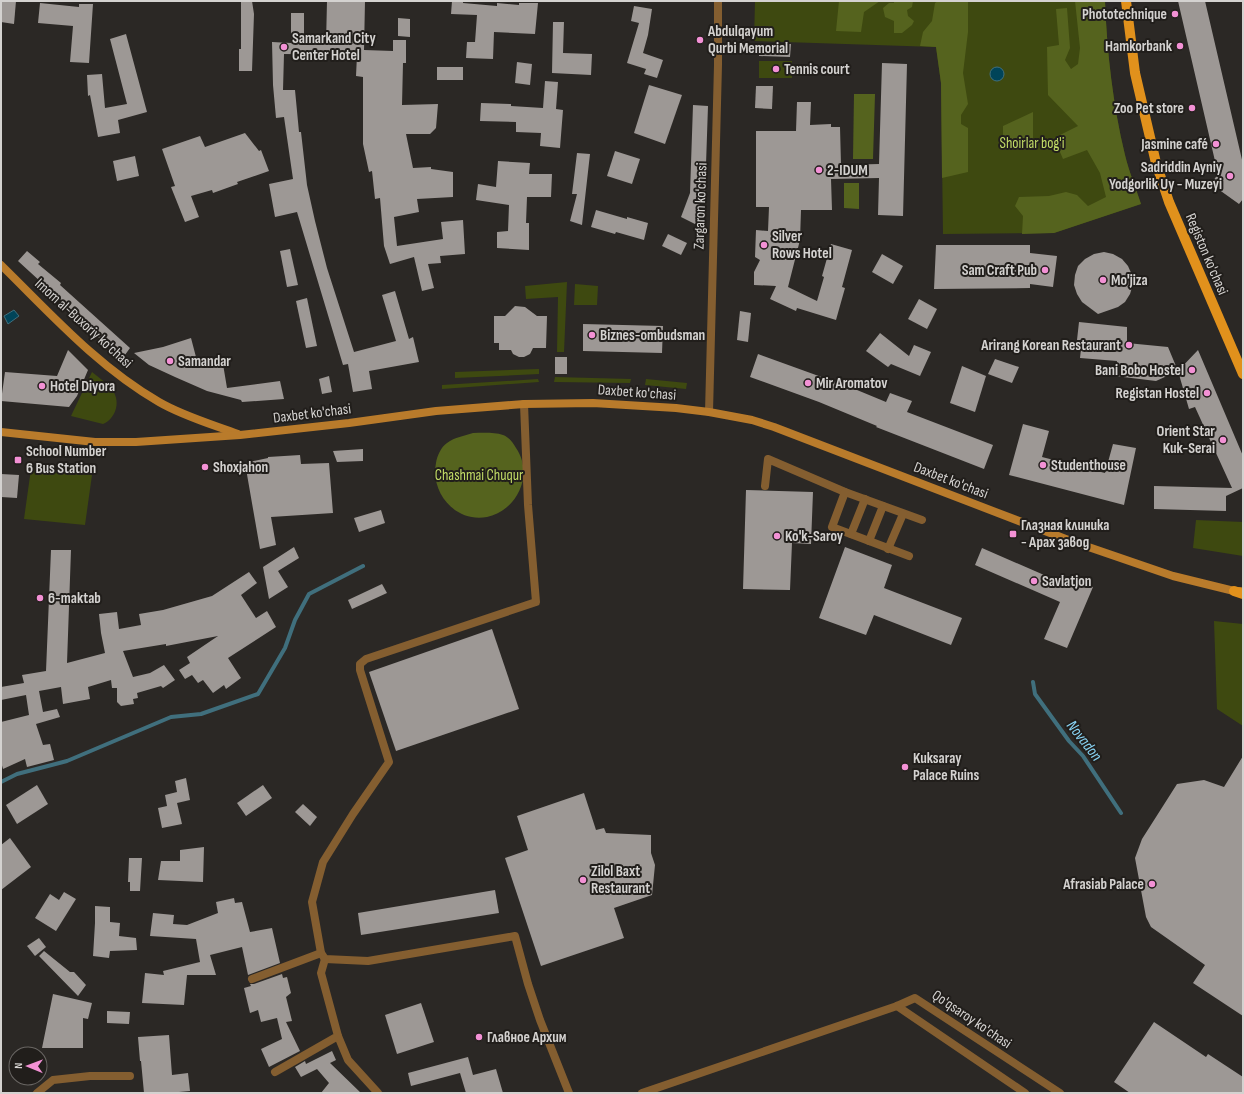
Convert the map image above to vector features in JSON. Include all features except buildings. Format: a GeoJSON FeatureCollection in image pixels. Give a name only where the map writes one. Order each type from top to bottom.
{"type":"FeatureCollection","features":[{"type":"Feature","properties":{"kind":"main road","name":"Registon ko'chasi"},"geometry":{"type":"LineString","coordinates":[[1126,1],[1135,73],[1156,163],[1169,202],[1243,374]]}},
{"type":"Feature","properties":{"kind":"main road","name":"Imom al-Buxoriy ko'chasi"},"geometry":{"type":"LineString","coordinates":[[1,264],[71,334],[123,379],[159,402],[240,435]]}},
{"type":"Feature","properties":{"kind":"main road","name":"Daxbet ko'chasi"},"geometry":{"type":"LineString","coordinates":[[1,432],[106,442],[136,442],[240,435],[349,423],[436,410],[524,404],[612,404],[676,408],[708,412],[752,420],[774,427],[1071,541],[1173,576],[1241,592]]}},
{"type":"Feature","properties":{"kind":"street","name":"Zargaron ko'chasi"},"geometry":{"type":"LineString","coordinates":[[708,412],[718,65],[718,1]]}},
{"type":"Feature","properties":{"kind":"street"},"geometry":{"type":"LineString","coordinates":[[378,1093],[348,1060],[338,1036],[321,973],[323,956],[312,902],[324,862],[353,814],[389,762],[360,670],[360,664],[366,659],[536,602],[528,505],[524,404]]}},
{"type":"Feature","properties":{"kind":"street"},"geometry":{"type":"LineString","coordinates":[[765,486],[768,459],[845,492],[922,520]]}},
{"type":"Feature","properties":{"kind":"street"},"geometry":{"type":"LineString","coordinates":[[845,492],[832,527],[909,556]]}},
{"type":"Feature","properties":{"kind":"street"},"geometry":{"type":"LineString","coordinates":[[851,534],[865,499]]}},
{"type":"Feature","properties":{"kind":"street"},"geometry":{"type":"LineString","coordinates":[[869,541],[883,506]]}},
{"type":"Feature","properties":{"kind":"street"},"geometry":{"type":"LineString","coordinates":[[888,549],[902,514]]}},
{"type":"Feature","properties":{"kind":"street"},"geometry":{"type":"LineString","coordinates":[[252,979],[323,956],[368,961],[515,936],[528,984],[540,1020],[569,1093]]}},
{"type":"Feature","properties":{"kind":"street","name":"Qo'qsaroy ko'chasi"},"geometry":{"type":"LineString","coordinates":[[896,1006],[915,998],[1060,1093]]}},
{"type":"Feature","properties":{"kind":"street"},"geometry":{"type":"LineString","coordinates":[[642,1093],[896,1006]]}},
{"type":"Feature","properties":{"kind":"street","name":"Qo'qsaroy ko'chasi"},"geometry":{"type":"LineString","coordinates":[[896,1006],[1025,1093]]}},
{"type":"Feature","properties":{"kind":"street"},"geometry":{"type":"LineString","coordinates":[[274,1072],[338,1036]]}},
{"type":"Feature","properties":{"kind":"street"},"geometry":{"type":"LineString","coordinates":[[37,1093],[53,1080],[90,1076],[130,1076]]}},
{"type":"Feature","properties":{"kind":"green space","name":"Shoirlar bog'i"},"geometry":{"type":"Polygon","coordinates":[[[755,1],[1105,1],[1107,40],[1117,117],[1127,161],[1141,204],[1054,233],[943,234],[941,83],[936,47],[754,41],[755,1]]]}},
{"type":"Feature","properties":{"kind":"green space"},"geometry":{"type":"Polygon","coordinates":[[[839,1],[880,1],[864,12],[861,32],[836,31],[839,1]]]}},
{"type":"Feature","properties":{"kind":"green space"},"geometry":{"type":"Polygon","coordinates":[[[894,1],[913,1],[912,7],[907,10],[908,16],[914,21],[912,25],[902,33],[894,33],[894,21],[885,17],[883,8],[889,3],[894,3],[894,1]]]}},
{"type":"Feature","properties":{"kind":"green space"},"geometry":{"type":"Polygon","coordinates":[[[938,1],[968,1],[968,32],[963,73],[968,104],[961,115],[961,124],[968,128],[968,172],[942,178],[941,83],[936,47],[920,46],[923,32],[932,21],[935,3],[938,1]]]}},
{"type":"Feature","properties":{"kind":"green space"},"geometry":{"type":"Polygon","coordinates":[[[1075,1],[1105,1],[1107,40],[1117,117],[1127,161],[1141,204],[1054,233],[1022,234],[1023,216],[1015,206],[1019,197],[1049,196],[1066,192],[1077,195],[1088,206],[1106,197],[1100,173],[1087,150],[1063,159],[1054,138],[1078,126],[1048,95],[1047,47],[1059,45],[1056,9],[1067,8],[1070,48],[1065,60],[1071,69],[1078,64],[1080,48],[1075,1]]]}},
{"type":"Feature","properties":{"kind":"green space","name":"Tennis court"},"geometry":{"type":"Polygon","coordinates":[[[759,61],[792,61],[792,78],[759,78],[759,61]]]}},
{"type":"Feature","properties":{"kind":"green space"},"geometry":{"type":"Polygon","coordinates":[[[854,94],[875,94],[873,159],[853,159],[854,94]]]}},
{"type":"Feature","properties":{"kind":"green space"},"geometry":{"type":"Polygon","coordinates":[[[1033,112],[1033,147],[1003,148],[1003,126],[1033,112]]]}},
{"type":"Feature","properties":{"kind":"green space"},"geometry":{"type":"Polygon","coordinates":[[[844,183],[859,183],[859,209],[844,208],[844,183]]]}},
{"type":"Feature","properties":{"kind":"green space"},"geometry":{"type":"Polygon","coordinates":[[[567,282],[564,352],[557,352],[558,297],[526,299],[525,286],[567,282]]]}},
{"type":"Feature","properties":{"kind":"green space"},"geometry":{"type":"Polygon","coordinates":[[[575,284],[598,286],[597,305],[574,305],[575,284]]]}},
{"type":"Feature","properties":{"kind":"green space"},"geometry":{"type":"Polygon","coordinates":[[[539,369],[539,374],[455,378],[455,372],[539,369]]]}},
{"type":"Feature","properties":{"kind":"green space"},"geometry":{"type":"Polygon","coordinates":[[[92,372],[111,389],[115,396],[117,405],[114,415],[103,424],[71,416],[92,372]]]}},
{"type":"Feature","properties":{"kind":"green space"},"geometry":{"type":"Polygon","coordinates":[[[555,377],[631,379],[630,383],[554,382],[555,377]]]}},
{"type":"Feature","properties":{"kind":"green space"},"geometry":{"type":"Polygon","coordinates":[[[538,379],[539,382],[442,389],[442,385],[538,379]]]}},
{"type":"Feature","properties":{"kind":"green space"},"geometry":{"type":"Polygon","coordinates":[[[646,379],[687,383],[686,389],[645,385],[646,379]]]}},
{"type":"Feature","properties":{"kind":"green space","name":"Chashmai Chuqur"},"geometry":{"type":"Polygon","coordinates":[[[473,433],[496,433],[507,437],[516,448],[521,458],[523,469],[523,479],[520,490],[515,499],[498,513],[487,517],[476,518],[465,515],[448,504],[441,495],[435,474],[437,457],[443,447],[453,439],[473,433]]]}},
{"type":"Feature","properties":{"kind":"green space"},"geometry":{"type":"Polygon","coordinates":[[[31,469],[92,475],[85,525],[24,519],[31,469]]]}},
{"type":"Feature","properties":{"kind":"green space"},"geometry":{"type":"Polygon","coordinates":[[[1196,520],[1243,522],[1243,556],[1193,548],[1196,520]]]}},
{"type":"Feature","properties":{"kind":"green space"},"geometry":{"type":"Polygon","coordinates":[[[1214,621],[1243,624],[1243,726],[1217,709],[1214,621]]]}},
{"type":"Feature","properties":{"kind":"water"},"geometry":{"type":"Polygon","coordinates":[[[994,67],[1000,67],[1004,71],[1004,77],[1000,81],[994,81],[990,77],[990,71],[994,67]]]}},
{"type":"Feature","properties":{"kind":"water"},"geometry":{"type":"Polygon","coordinates":[[[14,310],[19,316],[8,324],[4,316],[14,310]]]}},
{"type":"Feature","properties":{"kind":"waterway"},"geometry":{"type":"LineString","coordinates":[[1,782],[17,774],[67,761],[171,717],[201,714],[258,694],[285,648],[295,620],[309,594],[363,566]]}},
{"type":"Feature","properties":{"kind":"waterway","name":"Novadon"},"geometry":{"type":"LineString","coordinates":[[1033,682],[1035,694],[1069,741],[1083,756],[1121,813]]}},
{"type":"Feature","properties":{"kind":"place","name":"Phototechnique"},"geometry":{"type":"Point","coordinates":[1175,14]}},
{"type":"Feature","properties":{"kind":"place","name":"Abdulqayum Qurbi Memorial"},"geometry":{"type":"Point","coordinates":[700,40]}},
{"type":"Feature","properties":{"kind":"place","name":"Hamkorbank"},"geometry":{"type":"Point","coordinates":[1180,46]}},
{"type":"Feature","properties":{"kind":"place","name":"Samarkand City Center Hotel"},"geometry":{"type":"Point","coordinates":[284,47]}},
{"type":"Feature","properties":{"kind":"place","name":"Tennis court"},"geometry":{"type":"Point","coordinates":[776,69]}},
{"type":"Feature","properties":{"kind":"place","name":"Zoo Pet store"},"geometry":{"type":"Point","coordinates":[1192,108]}},
{"type":"Feature","properties":{"kind":"place","name":"Jasmine café"},"geometry":{"type":"Point","coordinates":[1216,144]}},
{"type":"Feature","properties":{"kind":"place","name":"2-IDUM"},"geometry":{"type":"Point","coordinates":[819,170]}},
{"type":"Feature","properties":{"kind":"place","name":"Sadriddin Ayniy Yodgorlik Uy - Muzeyi"},"geometry":{"type":"Point","coordinates":[1230,176]}},
{"type":"Feature","properties":{"kind":"place","name":"Silver Rows Hotel"},"geometry":{"type":"Point","coordinates":[764,245]}},
{"type":"Feature","properties":{"kind":"place","name":"Sam Craft Pub"},"geometry":{"type":"Point","coordinates":[1045,270]}},
{"type":"Feature","properties":{"kind":"place","name":"Mo'jiza"},"geometry":{"type":"Point","coordinates":[1103,280]}},
{"type":"Feature","properties":{"kind":"place","name":"Biznes-ombudsman"},"geometry":{"type":"Point","coordinates":[592,335]}},
{"type":"Feature","properties":{"kind":"place","name":"Arirang Korean Restaurant"},"geometry":{"type":"Point","coordinates":[1129,345]}},
{"type":"Feature","properties":{"kind":"place","name":"Samandar"},"geometry":{"type":"Point","coordinates":[170,361]}},
{"type":"Feature","properties":{"kind":"place","name":"Bani Bobo Hostel"},"geometry":{"type":"Point","coordinates":[1192,370]}},
{"type":"Feature","properties":{"kind":"place","name":"Mir Aromatov"},"geometry":{"type":"Point","coordinates":[808,383]}},
{"type":"Feature","properties":{"kind":"place","name":"Hotel Diyora"},"geometry":{"type":"Point","coordinates":[42,386]}},
{"type":"Feature","properties":{"kind":"place","name":"Registan Hostel"},"geometry":{"type":"Point","coordinates":[1207,393]}},
{"type":"Feature","properties":{"kind":"place","name":"Orient Star Kuk-Serai"},"geometry":{"type":"Point","coordinates":[1223,440]}},
{"type":"Feature","properties":{"kind":"place","name":"School Number 6 Bus Station"},"geometry":{"type":"Point","coordinates":[18,460]}},
{"type":"Feature","properties":{"kind":"place","name":"Studenthouse"},"geometry":{"type":"Point","coordinates":[1043,465]}},
{"type":"Feature","properties":{"kind":"place","name":"Shoxjahon"},"geometry":{"type":"Point","coordinates":[205,467]}},
{"type":"Feature","properties":{"kind":"place","name":"Глазная клиника - Арах завод"},"geometry":{"type":"Point","coordinates":[1013,534]}},
{"type":"Feature","properties":{"kind":"place","name":"Ko'k-Saroy"},"geometry":{"type":"Point","coordinates":[777,536]}},
{"type":"Feature","properties":{"kind":"place","name":"Savlatjon"},"geometry":{"type":"Point","coordinates":[1034,581]}},
{"type":"Feature","properties":{"kind":"place","name":"6-maktab"},"geometry":{"type":"Point","coordinates":[40,598]}},
{"type":"Feature","properties":{"kind":"place","name":"Kuksaray Palace Ruins"},"geometry":{"type":"Point","coordinates":[905,767]}},
{"type":"Feature","properties":{"kind":"place","name":"Zilol Baxt Restaurant"},"geometry":{"type":"Point","coordinates":[583,880]}},
{"type":"Feature","properties":{"kind":"place","name":"Afrasiab Palace"},"geometry":{"type":"Point","coordinates":[1152,884]}},
{"type":"Feature","properties":{"kind":"place","name":"Главное Архим"},"geometry":{"type":"Point","coordinates":[479,1037]}}]}
